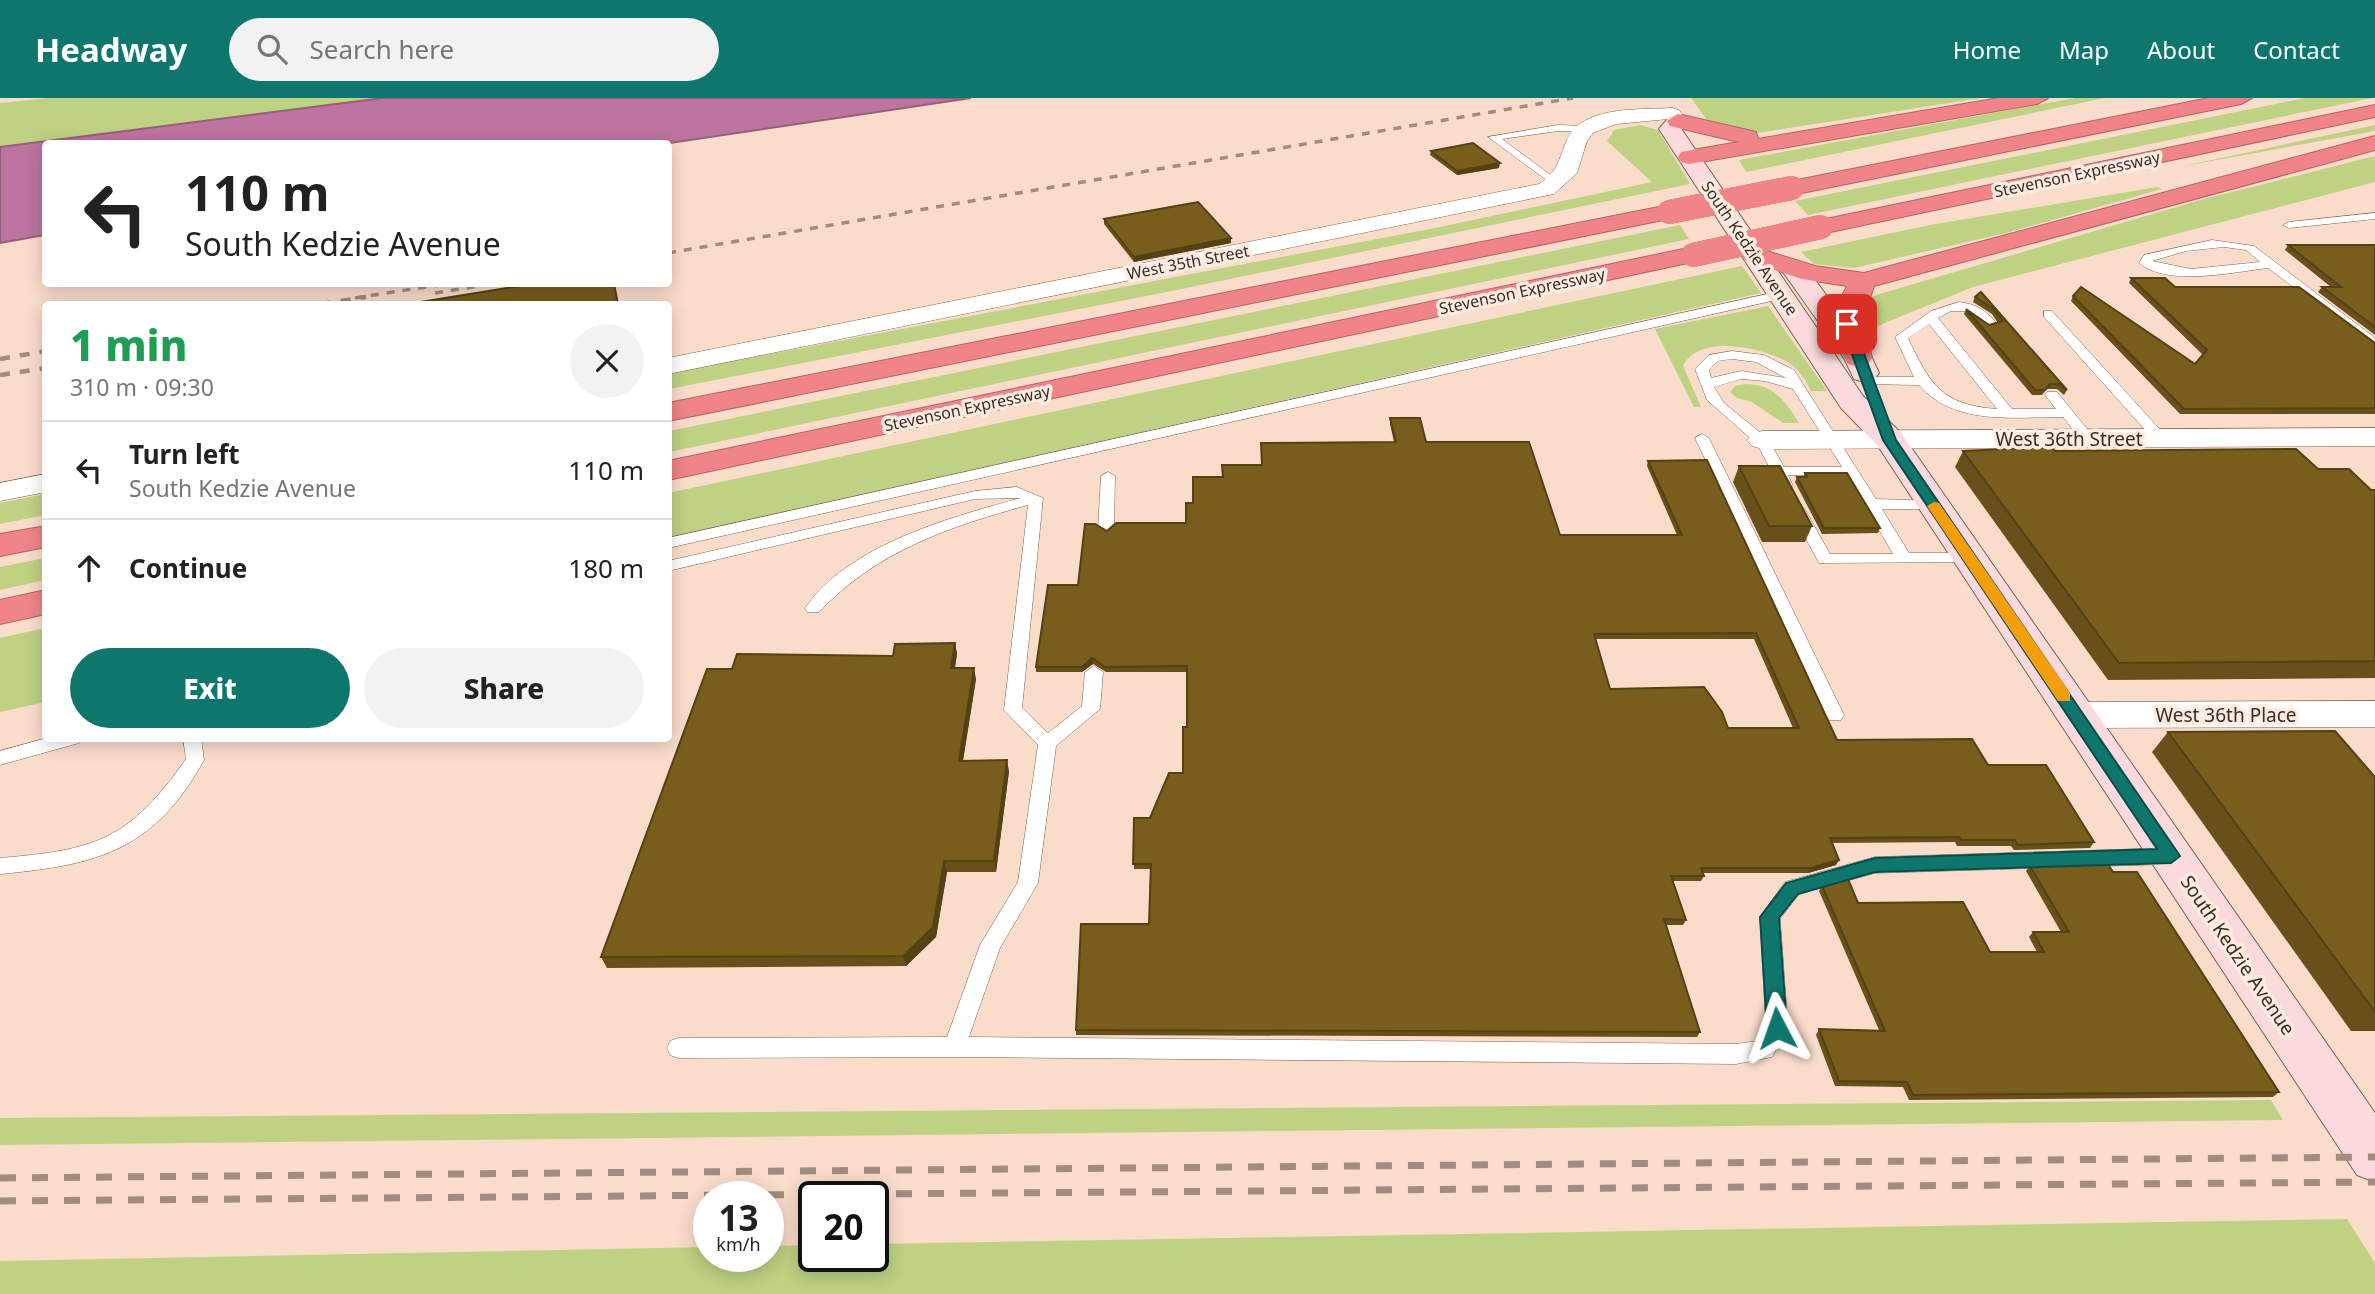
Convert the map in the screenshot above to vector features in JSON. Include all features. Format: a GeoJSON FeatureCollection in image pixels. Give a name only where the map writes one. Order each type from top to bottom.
{"type":"FeatureCollection","features":[{"type":"Feature","properties":{"kind":"highway"},"geometry":{"type":"LineString","coordinates":[[1700,155],[2037,98]]}},
{"type":"Feature","properties":{"kind":"highway"},"geometry":{"type":"LineString","coordinates":[[672,411],[1294,288],[1786,180],[2141,98]]}},
{"type":"Feature","properties":{"kind":"highway"},"geometry":{"type":"LineString","coordinates":[[1786,180],[2242,98]]}},
{"type":"Feature","properties":{"kind":"highway"},"geometry":{"type":"LineString","coordinates":[[1671,111],[1721,133],[1793,138]]}},
{"type":"Feature","properties":{"kind":"highway","name":"Stevenson Expressway"},"geometry":{"type":"LineString","coordinates":[[672,470],[2375,111]]}},
{"type":"Feature","properties":{"kind":"highway"},"geometry":{"type":"LineString","coordinates":[[1787,281],[1864,281],[2375,143]]}},
{"type":"Feature","properties":{"kind":"highway"},"geometry":{"type":"LineString","coordinates":[[1831,225],[1917,219],[2345,150]]}},
{"type":"Feature","properties":{"kind":"highway"},"geometry":{"type":"LineString","coordinates":[[1862,370],[1847,324],[1851,302],[1864,281]]}},
{"type":"Feature","properties":{"kind":"highway"},"geometry":{"type":"LineString","coordinates":[[0,545],[42,537]]}},
{"type":"Feature","properties":{"kind":"highway"},"geometry":{"type":"LineString","coordinates":[[0,612],[42,603]]}},
{"type":"Feature","properties":{"kind":"main road","name":"South Kedzie Avenue"},"geometry":{"type":"LineString","coordinates":[[1671,111],[1695,130],[1700,155],[1754,255],[1787,281],[1852,402],[1890,440],[2375,1157]]}},
{"type":"Feature","properties":{"kind":"main road","name":"South Kedzie Avenue"},"geometry":{"type":"LineString","coordinates":[[1700,155],[1787,281],[1862,370],[1890,440]]}},
{"type":"Feature","properties":{"kind":"street"},"geometry":{"type":"LineString","coordinates":[[1556,184],[1569,172],[1579,136],[1585,129],[1617,120],[1671,111]]}},
{"type":"Feature","properties":{"kind":"street","name":"West 35th Street"},"geometry":{"type":"LineString","coordinates":[[672,365],[1532,192],[1556,184]]}},
{"type":"Feature","properties":{"kind":"street","name":"West 36th Street"},"geometry":{"type":"LineString","coordinates":[[1762,440],[2375,437]]}},
{"type":"Feature","properties":{"kind":"street"},"geometry":{"type":"LineString","coordinates":[[0,492],[42,485]]}},
{"type":"Feature","properties":{"kind":"street","name":"West 36th Place"},"geometry":{"type":"LineString","coordinates":[[2076,715],[2375,714]]}},
{"type":"Feature","properties":{"kind":"lane"},"geometry":{"type":"LineString","coordinates":[[1556,184],[1493,137],[1558,128],[1585,129]]}},
{"type":"Feature","properties":{"kind":"lane"},"geometry":{"type":"LineString","coordinates":[[2289,225],[2375,216]]}},
{"type":"Feature","properties":{"kind":"lane"},"geometry":{"type":"LineString","coordinates":[[2271,264],[2180,274],[2162,271],[2145,263],[2148,257],[2217,241],[2250,248],[2271,264],[2375,344]]}},
{"type":"Feature","properties":{"kind":"lane"},"geometry":{"type":"LineString","coordinates":[[672,542],[1787,281]]}},
{"type":"Feature","properties":{"kind":"lane"},"geometry":{"type":"LineString","coordinates":[[1992,325],[1982,311],[1960,305],[1948,307],[1901,337],[1922,381],[1934,395],[1951,407],[2007,412],[2067,413]]}},
{"type":"Feature","properties":{"kind":"lane"},"geometry":{"type":"LineString","coordinates":[[2048,314],[2160,438]]}},
{"type":"Feature","properties":{"kind":"lane"},"geometry":{"type":"LineString","coordinates":[[1931,318],[2007,412]]}},
{"type":"Feature","properties":{"kind":"lane"},"geometry":{"type":"LineString","coordinates":[[1904,559],[1833,440],[1789,373],[1770,361],[1732,355],[1714,358],[1705,364],[1702,369],[1707,385],[1721,408],[1762,440],[1825,559],[1904,559],[1970,558]]}},
{"type":"Feature","properties":{"kind":"lane"},"geometry":{"type":"LineString","coordinates":[[1862,370],[1922,381]]}},
{"type":"Feature","properties":{"kind":"lane"},"geometry":{"type":"LineString","coordinates":[[1707,385],[1716,379],[1749,376],[1780,380],[1799,387]]}},
{"type":"Feature","properties":{"kind":"lane"},"geometry":{"type":"LineString","coordinates":[[2052,395],[2087,438]]}},
{"type":"Feature","properties":{"kind":"lane"},"geometry":{"type":"LineString","coordinates":[[1702,438],[1835,715]]}},
{"type":"Feature","properties":{"kind":"lane"},"geometry":{"type":"LineString","coordinates":[[1778,471],[1852,471]]}},
{"type":"Feature","properties":{"kind":"lane"},"geometry":{"type":"LineString","coordinates":[[1106,529],[1108,476]]}},
{"type":"Feature","properties":{"kind":"lane"},"geometry":{"type":"LineString","coordinates":[[672,565],[975,495],[1017,491],[1036,498]]}},
{"type":"Feature","properties":{"kind":"lane"},"geometry":{"type":"LineString","coordinates":[[813,608],[846,576],[901,543],[948,524],[1036,498]]}},
{"type":"Feature","properties":{"kind":"lane"},"geometry":{"type":"LineString","coordinates":[[1036,498],[1013,710],[1047,743]]}},
{"type":"Feature","properties":{"kind":"lane"},"geometry":{"type":"LineString","coordinates":[[1872,504],[1933,504]]}},
{"type":"Feature","properties":{"kind":"lane"},"geometry":{"type":"LineString","coordinates":[[955,1047],[990,945],[1028,883],[1047,743],[1091,709],[1094,672]]}},
{"type":"Feature","properties":{"kind":"lane"},"geometry":{"type":"LineString","coordinates":[[0,758],[58,742]]}},
{"type":"Feature","properties":{"kind":"lane"},"geometry":{"type":"LineString","coordinates":[[0,866],[92,854],[119,844],[154,815],[177,787],[195,760],[193,742]]}},
{"type":"Feature","properties":{"kind":"lane"},"geometry":{"type":"LineString","coordinates":[[678,1048],[955,1047],[1736,1054],[1764,1050],[1777,1028],[1770,917],[1792,888],[1875,865],[2171,856]]}},
{"type":"Feature","properties":{"kind":"green space"},"geometry":{"type":"Polygon","coordinates":[[[49,98],[383,98],[0,147],[0,103],[49,98]]]}},
{"type":"Feature","properties":{"kind":"green space"},"geometry":{"type":"Polygon","coordinates":[[[1691,98],[1981,98],[1757,133],[1709,123],[1691,98]]]}},
{"type":"Feature","properties":{"kind":"green space"},"geometry":{"type":"Polygon","coordinates":[[[2075,98],[2105,98],[1746,172],[1739,160],[2075,98]]]}},
{"type":"Feature","properties":{"kind":"green space"},"geometry":{"type":"Polygon","coordinates":[[[2305,98],[2372,98],[1808,215],[1795,201],[2305,98]]]}},
{"type":"Feature","properties":{"kind":"green space"},"geometry":{"type":"Polygon","coordinates":[[[1640,125],[1658,130],[1690,184],[1177,290],[672,388],[672,372],[1435,228],[1652,182],[1607,141],[1614,130],[1640,125]]]}},
{"type":"Feature","properties":{"kind":"green space"},"geometry":{"type":"Polygon","coordinates":[[[2375,125],[2375,131],[2179,167],[2375,125]]]}},
{"type":"Feature","properties":{"kind":"green space"},"geometry":{"type":"Polygon","coordinates":[[[2375,156],[2375,182],[1973,287],[1865,331],[1864,316],[1871,303],[1866,301],[1876,295],[2204,199],[2375,156]]]}},
{"type":"Feature","properties":{"kind":"green space"},"geometry":{"type":"Polygon","coordinates":[[[2157,187],[2162,189],[2006,233],[1854,268],[1814,264],[1801,252],[1930,225],[2157,187]]]}},
{"type":"Feature","properties":{"kind":"green space"},"geometry":{"type":"Polygon","coordinates":[[[1680,225],[1689,239],[672,451],[672,430],[1680,225]]]}},
{"type":"Feature","properties":{"kind":"green space"},"geometry":{"type":"Polygon","coordinates":[[[1742,266],[1761,293],[672,537],[672,492],[1742,266]]]}},
{"type":"Feature","properties":{"kind":"green space"},"geometry":{"type":"Polygon","coordinates":[[[1768,306],[1827,391],[1811,391],[1792,365],[1767,353],[1734,346],[1718,346],[1691,355],[1683,366],[1701,407],[1694,407],[1655,329],[1768,306]]]}},
{"type":"Feature","properties":{"kind":"green space"},"geometry":{"type":"Polygon","coordinates":[[[1745,384],[1764,387],[1778,395],[1799,423],[1783,423],[1752,402],[1737,398],[1730,392],[1735,386],[1745,384]]]}},
{"type":"Feature","properties":{"kind":"green space"},"geometry":{"type":"Polygon","coordinates":[[[42,495],[42,516],[0,524],[0,503],[42,495]]]}},
{"type":"Feature","properties":{"kind":"green space"},"geometry":{"type":"Polygon","coordinates":[[[42,559],[42,581],[0,590],[0,567],[42,559]]]}},
{"type":"Feature","properties":{"kind":"green space"},"geometry":{"type":"Polygon","coordinates":[[[42,629],[42,703],[0,712],[0,638],[42,629]]]}},
{"type":"Feature","properties":{"kind":"green space"},"geometry":{"type":"Polygon","coordinates":[[[2271,1100],[2283,1120],[0,1145],[0,1118],[2271,1100]]]}},
{"type":"Feature","properties":{"kind":"green space"},"geometry":{"type":"Polygon","coordinates":[[[2347,1219],[2375,1263],[2375,1294],[0,1294],[0,1261],[693,1247],[693,1272],[784,1272],[784,1246],[798,1245],[798,1272],[889,1272],[889,1244],[2347,1219]]]}},
{"type":"Feature","properties":{"kind":"shaded area"},"geometry":{"type":"Polygon","coordinates":[[[383,98],[971,98],[672,143],[672,140],[55,140],[383,98]]]}},
{"type":"Feature","properties":{"kind":"shaded area"},"geometry":{"type":"Polygon","coordinates":[[[42,142],[42,236],[0,243],[0,147],[42,142]]]}},
{"type":"Feature","properties":{"kind":"building"},"geometry":{"type":"Polygon","coordinates":[[[1473,143],[1500,163],[1457,171],[1431,151],[1473,143]]]}},
{"type":"Feature","properties":{"kind":"building"},"geometry":{"type":"Polygon","coordinates":[[[1198,202],[1231,238],[1134,257],[1104,219],[1198,202]]]}},
{"type":"Feature","properties":{"kind":"building"},"geometry":{"type":"Polygon","coordinates":[[[2288,245],[2375,245],[2375,327],[2322,287],[2341,287],[2288,245]]]}},
{"type":"Feature","properties":{"kind":"building"},"geometry":{"type":"Polygon","coordinates":[[[2131,278],[2165,278],[2175,287],[2299,287],[2375,343],[2375,408],[2184,409],[2073,296],[2081,287],[2195,364],[2207,350],[2131,278]]]}},
{"type":"Feature","properties":{"kind":"building"},"geometry":{"type":"Polygon","coordinates":[[[513,287],[615,287],[617,301],[426,301],[513,287]]]}},
{"type":"Feature","properties":{"kind":"building"},"geometry":{"type":"Polygon","coordinates":[[[1981,292],[2067,390],[2060,384],[2050,384],[2045,390],[2035,390],[1966,309],[1989,325],[2003,321],[1994,309],[1975,297],[1981,292]]]}},
{"type":"Feature","properties":{"kind":"building"},"geometry":{"type":"Polygon","coordinates":[[[1390,418],[1420,418],[1426,442],[1529,442],[1560,535],[1682,535],[1648,461],[1707,460],[1837,740],[1972,739],[1988,765],[2046,765],[2094,842],[2018,845],[2015,840],[1961,840],[1959,837],[1830,838],[1839,860],[1811,868],[1701,868],[1704,876],[1671,876],[1686,920],[1664,919],[1700,1032],[1076,1030],[1081,924],[1149,924],[1151,864],[1133,864],[1134,818],[1150,818],[1169,773],[1183,773],[1183,727],[1187,727],[1187,666],[1105,667],[1092,658],[1082,667],[1036,667],[1048,585],[1078,585],[1085,524],[1095,524],[1107,531],[1116,523],[1186,523],[1186,503],[1193,503],[1193,477],[1223,477],[1222,465],[1262,465],[1261,443],[1396,442],[1390,418]],[[1756,633],[1594,634],[1610,689],[1704,687],[1722,712],[1728,728],[1799,728],[1756,633]]]}},
{"type":"Feature","properties":{"kind":"building"},"geometry":{"type":"Polygon","coordinates":[[[2051,447],[2055,451],[2296,449],[2318,469],[2349,469],[2371,490],[2375,490],[2375,661],[2119,663],[1963,451],[2051,447]]]}},
{"type":"Feature","properties":{"kind":"building"},"geometry":{"type":"Polygon","coordinates":[[[1739,466],[1780,466],[1812,526],[1769,526],[1739,466]]]}},
{"type":"Feature","properties":{"kind":"building"},"geometry":{"type":"Polygon","coordinates":[[[1805,473],[1847,473],[1880,528],[1824,528],[1797,477],[1807,477],[1805,473]]]}},
{"type":"Feature","properties":{"kind":"building"},"geometry":{"type":"Polygon","coordinates":[[[955,643],[951,668],[974,668],[959,761],[1007,760],[994,861],[944,861],[933,927],[903,956],[601,957],[707,669],[732,669],[737,654],[893,656],[895,644],[955,643]]]}},
{"type":"Feature","properties":{"kind":"building"},"geometry":{"type":"Polygon","coordinates":[[[2335,731],[2375,777],[2375,1012],[2168,732],[2335,731]]]}},
{"type":"Feature","properties":{"kind":"building"},"geometry":{"type":"Polygon","coordinates":[[[2107,863],[2113,872],[2137,872],[2279,1092],[1913,1095],[1907,1082],[1839,1081],[1819,1029],[1885,1031],[1822,886],[1848,879],[1858,903],[1963,902],[1990,952],[2044,952],[2033,932],[2069,932],[2030,866],[2107,863]]]}},
{"type":"Feature","properties":{"kind":"railway"},"geometry":{"type":"LineString","coordinates":[[672,252],[1573,98]]}},
{"type":"Feature","properties":{"kind":"railway"},"geometry":{"type":"LineString","coordinates":[[355,298],[426,287]]}},
{"type":"Feature","properties":{"kind":"railway"},"geometry":{"type":"LineString","coordinates":[[435,293],[473,287]]}},
{"type":"Feature","properties":{"kind":"railway"},"geometry":{"type":"LineString","coordinates":[[340,301],[366,297]]}},
{"type":"Feature","properties":{"kind":"railway"},"geometry":{"type":"LineString","coordinates":[[0,359],[42,352]]}},
{"type":"Feature","properties":{"kind":"railway"},"geometry":{"type":"LineString","coordinates":[[0,375],[42,369]]}},
{"type":"Feature","properties":{"kind":"railway"},"geometry":{"type":"LineString","coordinates":[[0,1178],[2375,1157]]}},
{"type":"Feature","properties":{"kind":"railway"},"geometry":{"type":"LineString","coordinates":[[0,1201],[2375,1182]]}},
{"type":"Feature","properties":{"kind":"slow traffic"},"geometry":{"type":"LineString","coordinates":[[1934,506],[2064,697]]}},
{"type":"Feature","properties":{"kind":"route"},"geometry":{"type":"LineString","coordinates":[[1777,1028],[1770,917],[1792,888],[1875,865],[2099,856],[2171,856],[1890,440],[1847,324]]}}]}
